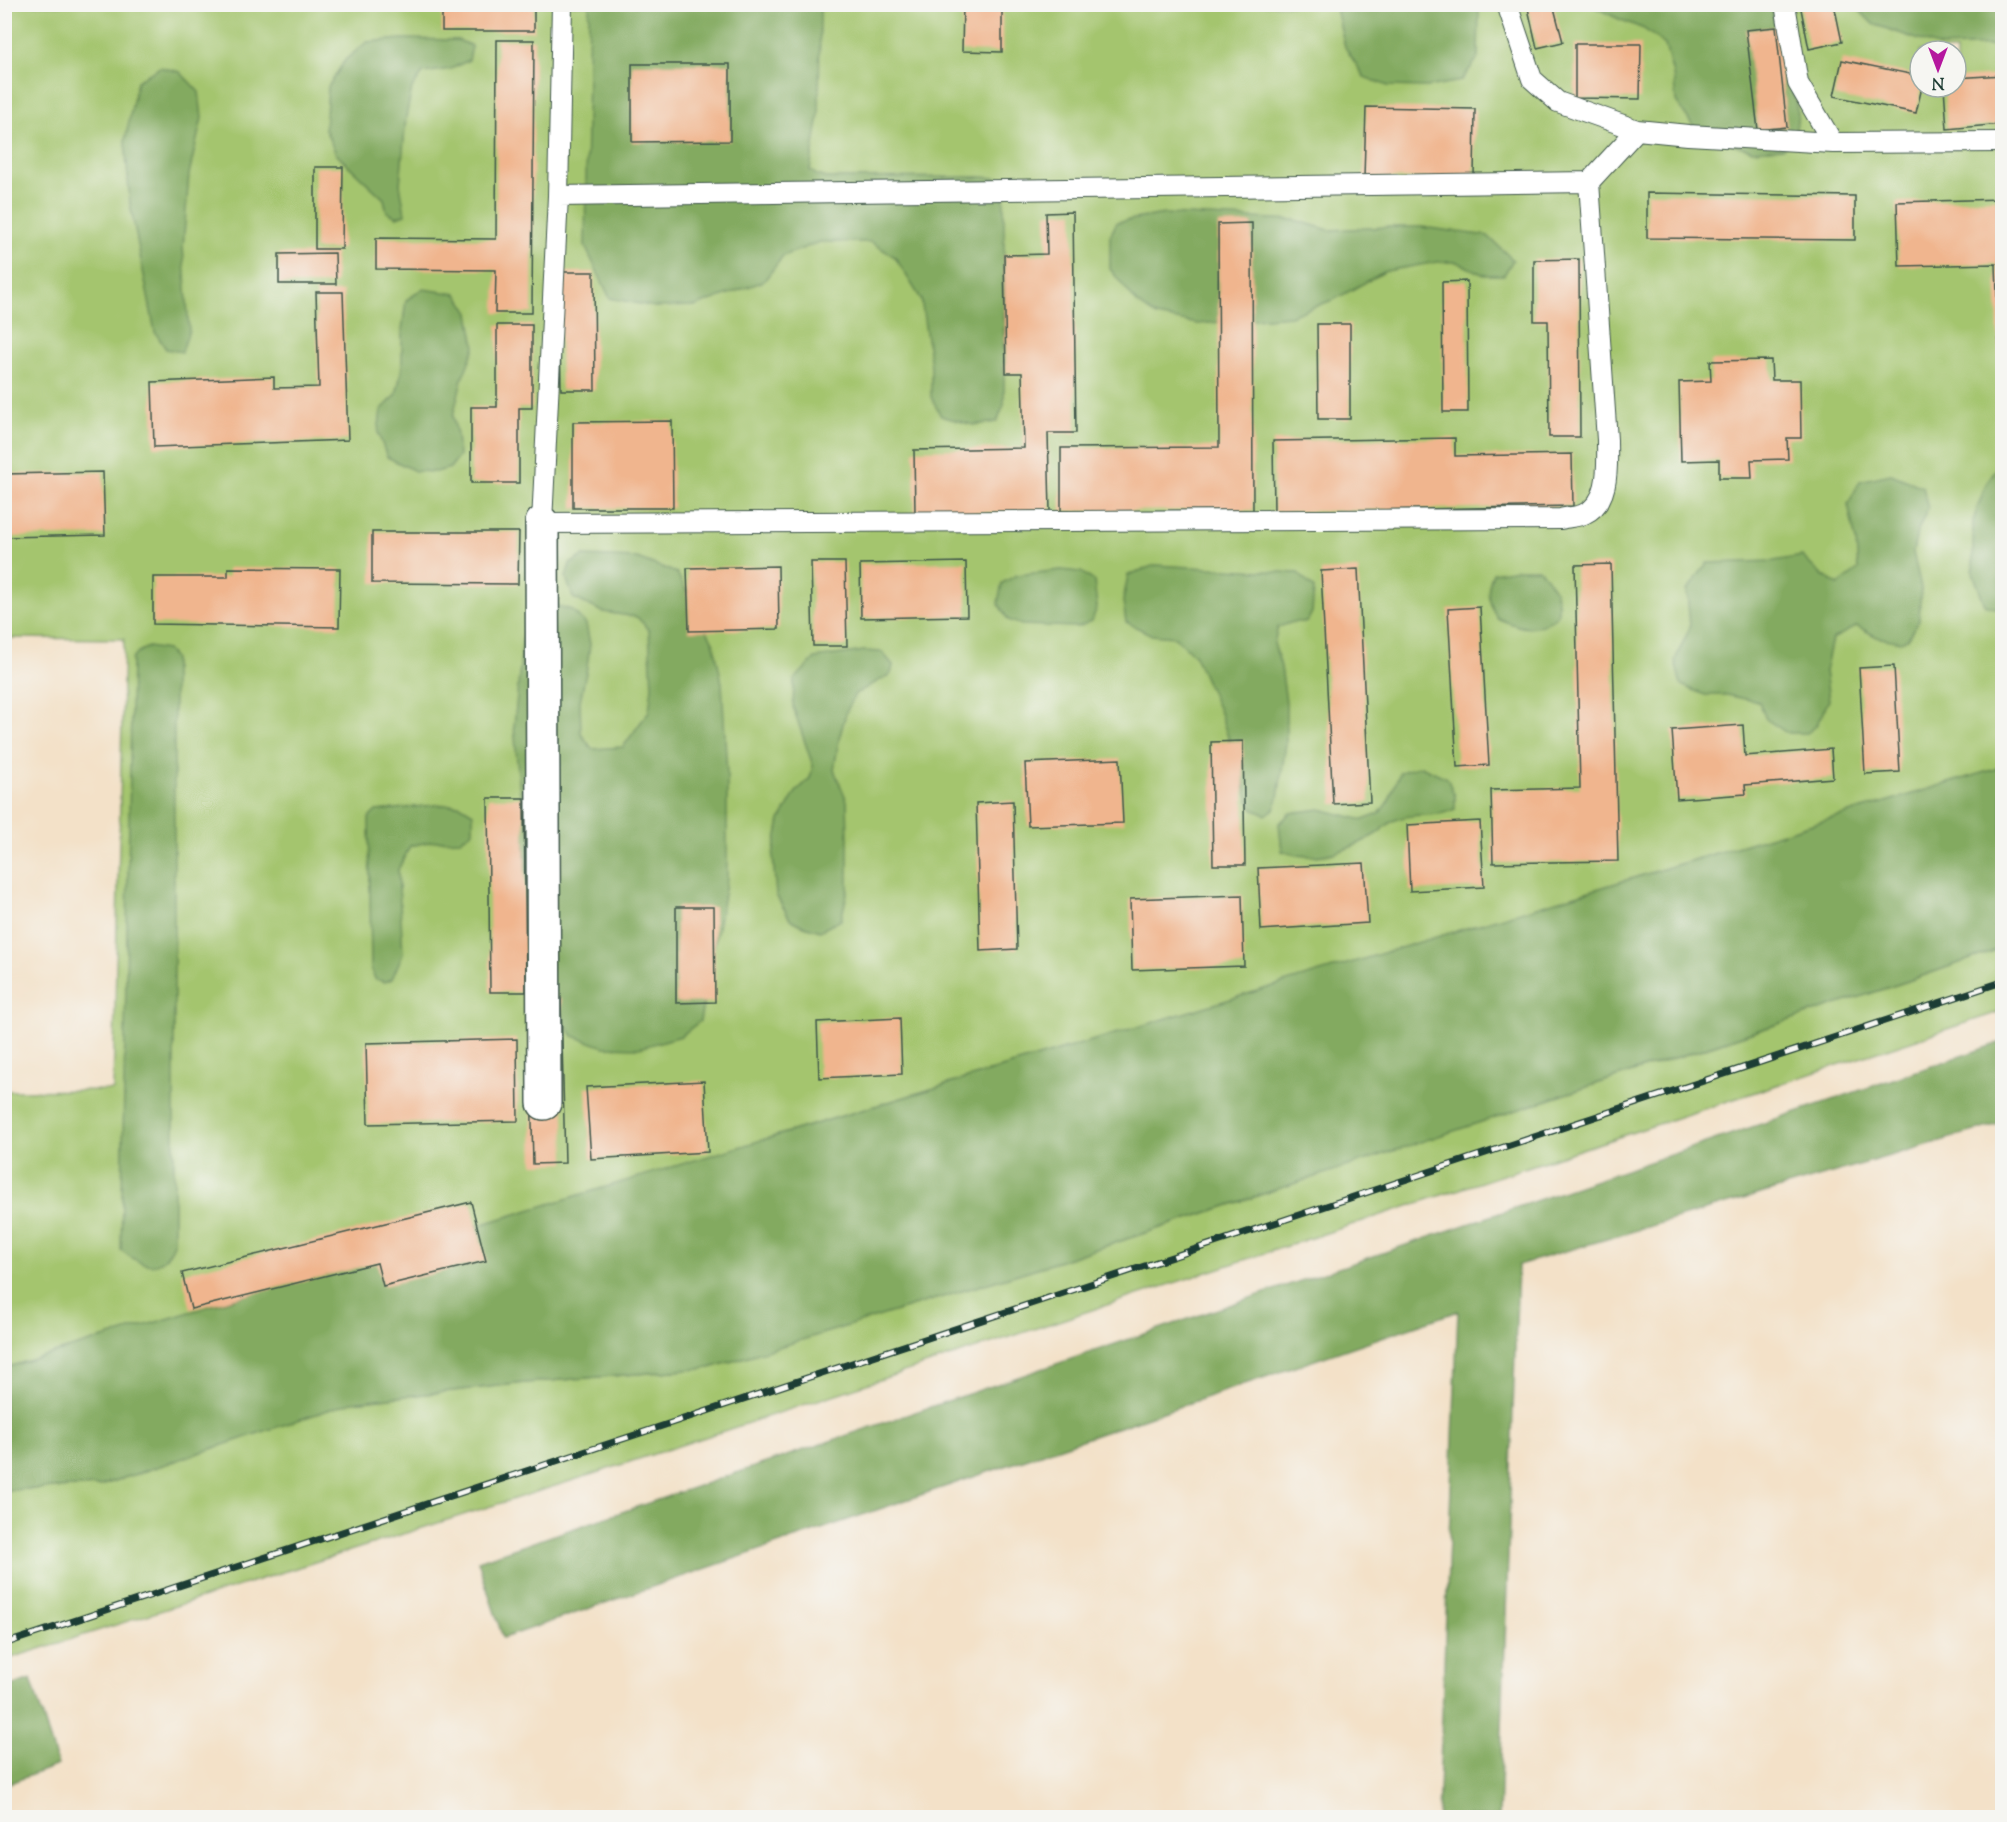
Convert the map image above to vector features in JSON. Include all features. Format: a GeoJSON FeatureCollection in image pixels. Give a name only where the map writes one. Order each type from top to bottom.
{"type":"FeatureCollection","features":[{"type":"Feature","properties":{"kind":"street"},"geometry":{"type":"LineString","coordinates":[[542,523],[544,1103]]}},
{"type":"Feature","properties":{"kind":"lane"},"geometry":{"type":"LineString","coordinates":[[562,4],[558,196],[542,523],[1561,519],[1586,513],[1600,500],[1606,478],[1607,440],[1589,182],[1636,130]]}},
{"type":"Feature","properties":{"kind":"lane"},"geometry":{"type":"LineString","coordinates":[[1508,4],[1532,79],[1558,102],[1636,130],[1833,143],[2002,142]]}},
{"type":"Feature","properties":{"kind":"lane"},"geometry":{"type":"LineString","coordinates":[[1785,4],[1798,83],[1833,143]]}},
{"type":"Feature","properties":{"kind":"lane"},"geometry":{"type":"LineString","coordinates":[[558,196],[1589,182]]}},
{"type":"Feature","properties":{"kind":"green space"},"geometry":{"type":"Polygon","coordinates":[[[1335,4],[1479,5],[1478,58],[1461,81],[1427,87],[1388,86],[1364,77],[1345,47],[1335,4]]]}},
{"type":"Feature","properties":{"kind":"green space"},"geometry":{"type":"Polygon","coordinates":[[[5,5],[2002,5],[2002,767],[5,1368],[5,1091],[113,1090],[124,639],[5,638],[5,5]]]}},
{"type":"Feature","properties":{"kind":"green space"},"geometry":{"type":"Polygon","coordinates":[[[589,5],[820,5],[819,115],[810,170],[826,178],[979,177],[997,178],[1004,183],[1004,405],[997,422],[973,425],[941,416],[931,397],[931,366],[921,299],[895,257],[871,242],[820,242],[783,256],[764,281],[696,306],[655,307],[610,298],[585,246],[589,5]]]}},
{"type":"Feature","properties":{"kind":"green space"},"geometry":{"type":"Polygon","coordinates":[[[1590,5],[1768,5],[1771,8],[1798,113],[1795,139],[1783,148],[1752,150],[1730,143],[1693,126],[1676,101],[1673,74],[1665,45],[1644,29],[1590,5]]]}},
{"type":"Feature","properties":{"kind":"green space"},"geometry":{"type":"Polygon","coordinates":[[[1854,5],[2002,5],[2002,45],[1968,46],[1968,39],[1917,39],[1873,24],[1854,5]]]}},
{"type":"Feature","properties":{"kind":"green space"},"geometry":{"type":"Polygon","coordinates":[[[402,39],[458,40],[472,46],[469,60],[451,69],[423,73],[412,88],[406,117],[400,184],[405,214],[397,217],[387,212],[384,199],[336,154],[325,129],[328,87],[345,60],[367,42],[402,39]]]}},
{"type":"Feature","properties":{"kind":"green space"},"geometry":{"type":"Polygon","coordinates":[[[160,67],[180,72],[199,92],[202,118],[189,174],[183,247],[189,330],[182,352],[166,349],[155,332],[130,204],[125,141],[137,81],[160,67]]]}},
{"type":"Feature","properties":{"kind":"green space"},"geometry":{"type":"Polygon","coordinates":[[[1164,214],[1295,220],[1329,230],[1422,227],[1488,236],[1513,260],[1504,275],[1484,275],[1457,262],[1437,262],[1386,271],[1335,299],[1290,316],[1198,324],[1156,316],[1137,303],[1110,269],[1110,236],[1117,222],[1164,214]]]}},
{"type":"Feature","properties":{"kind":"green space"},"geometry":{"type":"Polygon","coordinates":[[[423,289],[457,294],[469,313],[475,347],[462,379],[453,416],[459,456],[450,468],[436,472],[415,471],[387,457],[378,433],[381,410],[396,395],[402,369],[402,330],[406,300],[423,289]]]}},
{"type":"Feature","properties":{"kind":"green space"},"geometry":{"type":"Polygon","coordinates":[[[2002,459],[2002,610],[1985,605],[1973,573],[1973,521],[1985,486],[2002,459]]]}},
{"type":"Feature","properties":{"kind":"green space"},"geometry":{"type":"Polygon","coordinates":[[[1891,474],[1923,487],[1928,508],[1917,533],[1913,552],[1921,588],[1919,620],[1907,639],[1900,642],[1877,637],[1857,626],[1832,639],[1825,671],[1829,700],[1816,726],[1807,733],[1787,733],[1766,719],[1759,702],[1727,695],[1705,695],[1681,685],[1675,660],[1690,627],[1687,591],[1707,563],[1774,561],[1802,556],[1819,573],[1838,585],[1858,570],[1856,541],[1848,504],[1860,481],[1891,474]]]}},
{"type":"Feature","properties":{"kind":"green space"},"geometry":{"type":"Polygon","coordinates":[[[583,556],[637,558],[677,573],[714,644],[722,683],[727,775],[727,879],[700,1021],[681,1036],[639,1048],[604,1047],[573,1036],[536,981],[514,726],[524,625],[542,609],[557,606],[572,610],[586,624],[590,644],[580,701],[581,733],[592,749],[623,747],[649,711],[652,687],[649,630],[637,617],[603,612],[573,598],[566,577],[570,564],[583,556]]]}},
{"type":"Feature","properties":{"kind":"green space"},"geometry":{"type":"Polygon","coordinates":[[[1155,565],[1298,573],[1314,588],[1312,612],[1307,622],[1293,622],[1278,627],[1274,643],[1281,667],[1286,702],[1286,743],[1278,798],[1274,809],[1266,815],[1252,809],[1219,710],[1195,656],[1175,637],[1152,635],[1126,622],[1123,601],[1128,575],[1155,565]]]}},
{"type":"Feature","properties":{"kind":"green space"},"geometry":{"type":"Polygon","coordinates":[[[1518,569],[1539,569],[1544,574],[1557,597],[1557,617],[1541,625],[1527,628],[1497,618],[1489,596],[1493,573],[1518,569]]]}},
{"type":"Feature","properties":{"kind":"green space"},"geometry":{"type":"Polygon","coordinates":[[[1061,570],[1081,572],[1094,581],[1097,607],[1092,621],[1078,627],[1022,625],[1008,620],[998,603],[1002,583],[1017,575],[1061,570]]]}},
{"type":"Feature","properties":{"kind":"green space"},"geometry":{"type":"Polygon","coordinates":[[[148,647],[167,650],[174,658],[174,1244],[163,1260],[150,1265],[136,1260],[121,1250],[132,659],[138,652],[148,647]]]}},
{"type":"Feature","properties":{"kind":"green space"},"geometry":{"type":"Polygon","coordinates":[[[864,651],[882,652],[893,665],[891,674],[855,694],[846,713],[834,770],[847,801],[848,889],[841,920],[820,931],[790,919],[776,895],[773,856],[780,820],[796,792],[810,778],[813,766],[793,707],[794,680],[815,658],[864,651]]]}},
{"type":"Feature","properties":{"kind":"green space"},"geometry":{"type":"Polygon","coordinates":[[[1421,766],[1447,778],[1455,796],[1455,809],[1440,814],[1402,817],[1354,846],[1331,854],[1307,856],[1282,851],[1279,824],[1290,813],[1320,809],[1363,820],[1379,814],[1389,800],[1400,772],[1421,766]]]}},
{"type":"Feature","properties":{"kind":"green space"},"geometry":{"type":"Polygon","coordinates":[[[2002,767],[2002,948],[1057,1262],[710,1368],[525,1383],[352,1402],[100,1486],[5,1490],[4,1368],[2002,767]]]}},
{"type":"Feature","properties":{"kind":"green space"},"geometry":{"type":"Polygon","coordinates":[[[434,805],[460,805],[473,813],[473,831],[460,840],[433,841],[410,846],[398,870],[403,953],[392,979],[385,982],[375,979],[371,968],[369,818],[376,811],[434,805]]]}},
{"type":"Feature","properties":{"kind":"green space"},"geometry":{"type":"Polygon","coordinates":[[[2002,948],[2002,1011],[596,1473],[5,1660],[4,1490],[100,1486],[352,1402],[525,1383],[710,1368],[1057,1262],[2002,948]]]}},
{"type":"Feature","properties":{"kind":"green space"},"geometry":{"type":"Polygon","coordinates":[[[2002,1042],[2002,1123],[1518,1265],[1499,1817],[1438,1817],[1458,1311],[503,1638],[478,1561],[2002,1042]]]}},
{"type":"Feature","properties":{"kind":"green space"},"geometry":{"type":"Polygon","coordinates":[[[31,1679],[58,1765],[5,1785],[5,1688],[31,1679]]]}},
{"type":"Feature","properties":{"kind":"building"},"geometry":{"type":"Polygon","coordinates":[[[442,4],[534,4],[534,31],[442,31],[442,4]]]}},
{"type":"Feature","properties":{"kind":"building"},"geometry":{"type":"Polygon","coordinates":[[[963,4],[1002,4],[1002,52],[962,51],[963,4]]]}},
{"type":"Feature","properties":{"kind":"building"},"geometry":{"type":"Polygon","coordinates":[[[1527,4],[1553,4],[1563,42],[1537,48],[1527,4]]]}},
{"type":"Feature","properties":{"kind":"building"},"geometry":{"type":"Polygon","coordinates":[[[1800,4],[1834,4],[1842,42],[1809,49],[1800,4]]]}},
{"type":"Feature","properties":{"kind":"building"},"geometry":{"type":"Polygon","coordinates":[[[1776,27],[1787,127],[1758,130],[1746,30],[1776,27]]]}},
{"type":"Feature","properties":{"kind":"building"},"geometry":{"type":"Polygon","coordinates":[[[497,40],[534,40],[532,313],[495,313],[496,270],[376,269],[376,238],[496,239],[497,40]]]}},
{"type":"Feature","properties":{"kind":"building"},"geometry":{"type":"Polygon","coordinates":[[[1575,44],[1641,44],[1640,99],[1575,98],[1575,44]]]}},
{"type":"Feature","properties":{"kind":"building"},"geometry":{"type":"Polygon","coordinates":[[[1842,60],[1908,74],[1908,99],[1919,99],[1916,113],[1834,96],[1842,60]]]}},
{"type":"Feature","properties":{"kind":"building"},"geometry":{"type":"Polygon","coordinates":[[[632,64],[730,64],[730,141],[632,142],[632,64]]]}},
{"type":"Feature","properties":{"kind":"building"},"geometry":{"type":"Polygon","coordinates":[[[2002,75],[2002,124],[1947,129],[1945,99],[1968,99],[1968,77],[2002,75]]]}},
{"type":"Feature","properties":{"kind":"building"},"geometry":{"type":"Polygon","coordinates":[[[1366,107],[1475,109],[1474,179],[1364,178],[1366,107]]]}},
{"type":"Feature","properties":{"kind":"building"},"geometry":{"type":"Polygon","coordinates":[[[315,167],[343,167],[342,249],[315,249],[315,167]]]}},
{"type":"Feature","properties":{"kind":"building"},"geometry":{"type":"Polygon","coordinates":[[[1647,193],[1855,196],[1855,240],[1647,238],[1647,193]]]}},
{"type":"Feature","properties":{"kind":"building"},"geometry":{"type":"Polygon","coordinates":[[[2002,199],[2001,413],[1996,264],[1899,266],[1897,202],[2002,199]]]}},
{"type":"Feature","properties":{"kind":"building"},"geometry":{"type":"Polygon","coordinates":[[[1073,212],[1076,433],[1048,433],[1050,511],[915,514],[914,450],[1024,448],[1022,373],[1006,373],[1004,255],[1047,254],[1046,213],[1073,212]]]}},
{"type":"Feature","properties":{"kind":"building"},"geometry":{"type":"Polygon","coordinates":[[[1252,223],[1253,510],[1061,511],[1061,448],[1219,447],[1218,224],[1252,223]]]}},
{"type":"Feature","properties":{"kind":"building"},"geometry":{"type":"Polygon","coordinates":[[[335,253],[336,284],[279,284],[279,254],[335,253]]]}},
{"type":"Feature","properties":{"kind":"building"},"geometry":{"type":"Polygon","coordinates":[[[1579,259],[1580,437],[1549,437],[1548,321],[1534,321],[1534,260],[1579,259]]]}},
{"type":"Feature","properties":{"kind":"building"},"geometry":{"type":"Polygon","coordinates":[[[559,272],[594,272],[595,390],[561,390],[559,272]]]}},
{"type":"Feature","properties":{"kind":"building"},"geometry":{"type":"Polygon","coordinates":[[[1467,281],[1468,412],[1443,412],[1442,282],[1467,281]]]}},
{"type":"Feature","properties":{"kind":"building"},"geometry":{"type":"Polygon","coordinates":[[[316,292],[343,292],[348,440],[154,447],[152,382],[274,377],[274,388],[319,387],[316,292]]]}},
{"type":"Feature","properties":{"kind":"building"},"geometry":{"type":"Polygon","coordinates":[[[1317,324],[1350,324],[1350,419],[1318,419],[1317,324]]]}},
{"type":"Feature","properties":{"kind":"building"},"geometry":{"type":"Polygon","coordinates":[[[497,325],[532,325],[532,408],[519,408],[519,483],[471,483],[471,407],[497,407],[497,325]]]}},
{"type":"Feature","properties":{"kind":"building"},"geometry":{"type":"Polygon","coordinates":[[[1771,360],[1772,380],[1800,380],[1801,438],[1787,438],[1788,459],[1751,460],[1752,478],[1719,478],[1719,460],[1681,461],[1679,382],[1711,381],[1710,361],[1771,360]]]}},
{"type":"Feature","properties":{"kind":"building"},"geometry":{"type":"Polygon","coordinates":[[[672,421],[673,508],[573,508],[573,422],[672,421]]]}},
{"type":"Feature","properties":{"kind":"building"},"geometry":{"type":"Polygon","coordinates":[[[1455,438],[1455,456],[1572,454],[1573,506],[1274,512],[1273,441],[1455,438]]]}},
{"type":"Feature","properties":{"kind":"building"},"geometry":{"type":"Polygon","coordinates":[[[103,472],[105,535],[4,537],[4,474],[103,472]]]}},
{"type":"Feature","properties":{"kind":"building"},"geometry":{"type":"Polygon","coordinates":[[[372,532],[519,532],[518,584],[372,583],[372,532]]]}},
{"type":"Feature","properties":{"kind":"building"},"geometry":{"type":"Polygon","coordinates":[[[811,562],[845,562],[847,646],[813,646],[811,562]]]}},
{"type":"Feature","properties":{"kind":"building"},"geometry":{"type":"Polygon","coordinates":[[[966,562],[967,616],[861,618],[860,564],[966,562]]]}},
{"type":"Feature","properties":{"kind":"building"},"geometry":{"type":"Polygon","coordinates":[[[1611,564],[1618,861],[1493,863],[1491,790],[1580,788],[1575,565],[1611,564]]]}},
{"type":"Feature","properties":{"kind":"building"},"geometry":{"type":"Polygon","coordinates":[[[778,566],[779,629],[689,631],[687,568],[778,566]]]}},
{"type":"Feature","properties":{"kind":"building"},"geometry":{"type":"Polygon","coordinates":[[[228,568],[340,569],[339,627],[153,624],[153,577],[228,577],[228,568]]]}},
{"type":"Feature","properties":{"kind":"building"},"geometry":{"type":"Polygon","coordinates":[[[1358,569],[1370,802],[1333,804],[1321,571],[1358,569]]]}},
{"type":"Feature","properties":{"kind":"building"},"geometry":{"type":"Polygon","coordinates":[[[1480,607],[1489,765],[1457,767],[1448,609],[1480,607]]]}},
{"type":"Feature","properties":{"kind":"building"},"geometry":{"type":"Polygon","coordinates":[[[1894,666],[1900,772],[1865,774],[1859,668],[1894,666]]]}},
{"type":"Feature","properties":{"kind":"building"},"geometry":{"type":"Polygon","coordinates":[[[1743,725],[1745,756],[1831,749],[1833,778],[1745,785],[1746,794],[1677,799],[1672,730],[1743,725]]]}},
{"type":"Feature","properties":{"kind":"building"},"geometry":{"type":"Polygon","coordinates":[[[1243,741],[1245,865],[1213,865],[1211,742],[1243,741]]]}},
{"type":"Feature","properties":{"kind":"building"},"geometry":{"type":"Polygon","coordinates":[[[1120,759],[1123,823],[1028,826],[1025,763],[1120,759]]]}},
{"type":"Feature","properties":{"kind":"building"},"geometry":{"type":"Polygon","coordinates":[[[488,798],[524,798],[526,992],[490,992],[488,798]]]}},
{"type":"Feature","properties":{"kind":"building"},"geometry":{"type":"Polygon","coordinates":[[[1013,801],[1017,949],[980,951],[976,803],[1013,801]]]}},
{"type":"Feature","properties":{"kind":"building"},"geometry":{"type":"Polygon","coordinates":[[[1480,821],[1484,887],[1410,891],[1407,825],[1480,821]]]}},
{"type":"Feature","properties":{"kind":"building"},"geometry":{"type":"Polygon","coordinates":[[[1364,863],[1368,923],[1261,930],[1258,868],[1364,863]]]}},
{"type":"Feature","properties":{"kind":"building"},"geometry":{"type":"Polygon","coordinates":[[[1242,895],[1244,966],[1132,970],[1130,899],[1242,895]]]}},
{"type":"Feature","properties":{"kind":"building"},"geometry":{"type":"Polygon","coordinates":[[[676,907],[714,907],[715,1002],[676,1003],[676,907]]]}},
{"type":"Feature","properties":{"kind":"building"},"geometry":{"type":"Polygon","coordinates":[[[561,999],[565,1163],[533,1164],[529,1000],[561,999]]]}},
{"type":"Feature","properties":{"kind":"building"},"geometry":{"type":"Polygon","coordinates":[[[900,1018],[902,1074],[819,1078],[817,1022],[900,1018]]]}},
{"type":"Feature","properties":{"kind":"building"},"geometry":{"type":"Polygon","coordinates":[[[517,1039],[518,1121],[368,1124],[366,1043],[517,1039]]]}},
{"type":"Feature","properties":{"kind":"building"},"geometry":{"type":"Polygon","coordinates":[[[704,1081],[708,1152],[591,1159],[586,1087],[704,1081]]]}},
{"type":"Feature","properties":{"kind":"building"},"geometry":{"type":"Polygon","coordinates":[[[471,1202],[486,1261],[383,1286],[377,1263],[191,1309],[182,1273],[471,1202]]]}},
{"type":"Feature","properties":{"kind":"railway"},"geometry":{"type":"LineString","coordinates":[[4,1644],[2002,982]]}}]}
